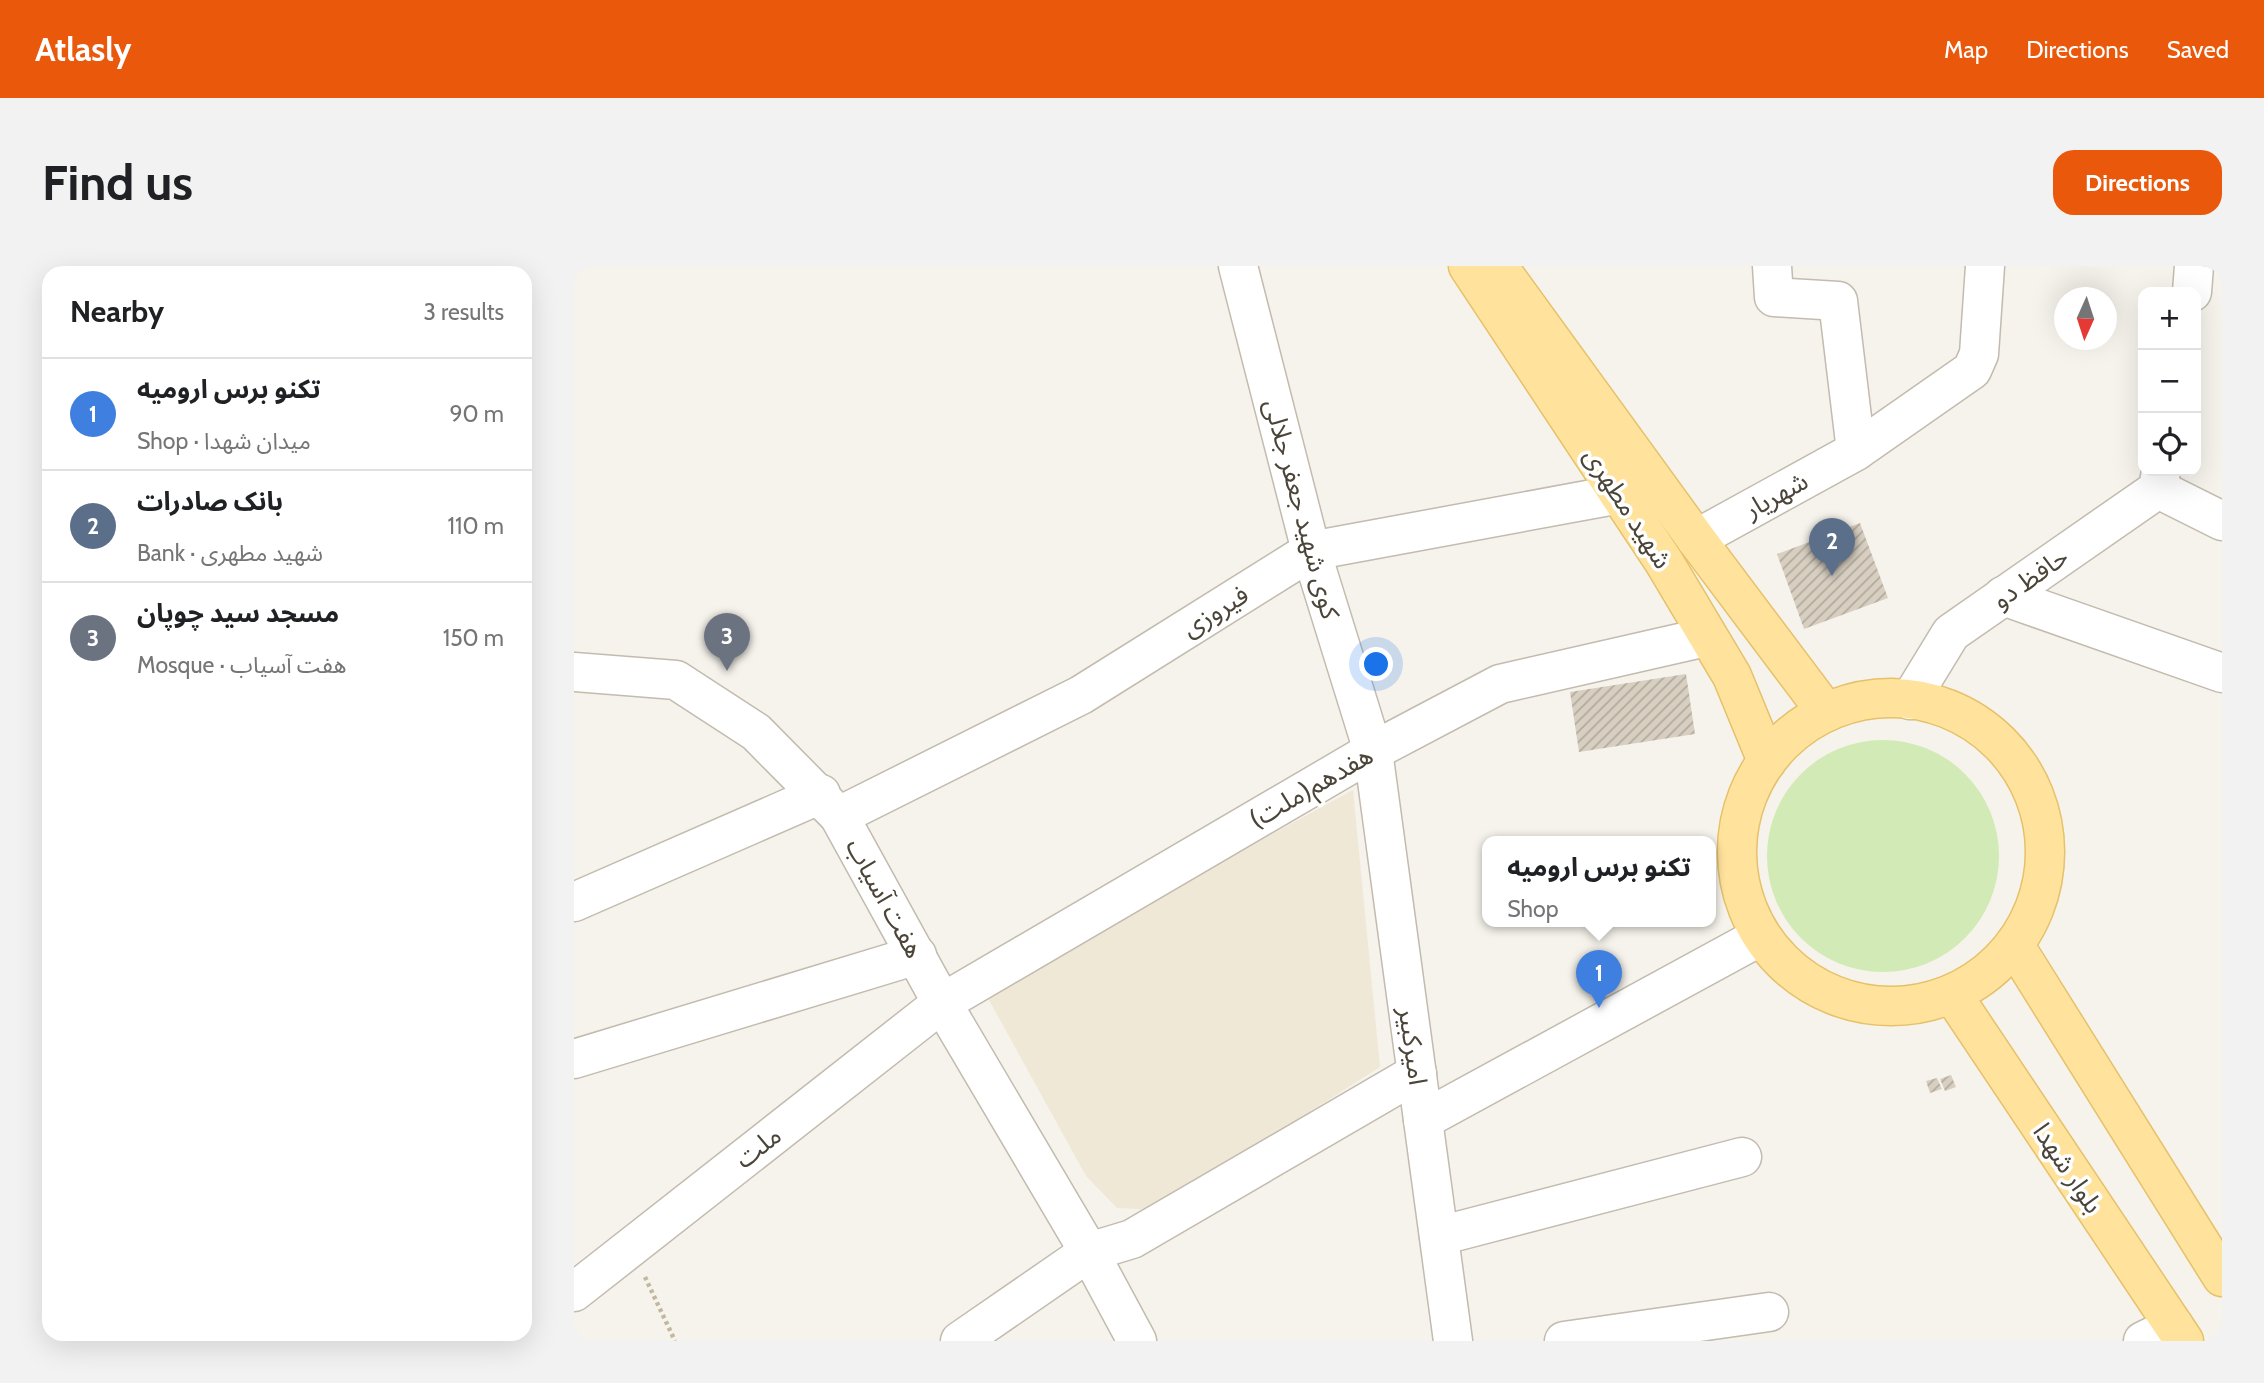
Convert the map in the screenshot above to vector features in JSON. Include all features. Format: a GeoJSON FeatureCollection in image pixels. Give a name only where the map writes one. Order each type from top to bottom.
{"type":"FeatureCollection","features":[{"type":"Feature","properties":{"kind":"main road","name":"شهید مطهری"},"geometry":{"type":"LineString","coordinates":[[1468,266],[1620,494],[1732,676],[1767,761]]}},
{"type":"Feature","properties":{"kind":"main road","name":"شهید مطهری"},"geometry":{"type":"LineString","coordinates":[[1498,266],[1696,539],[1826,712]]}},
{"type":"Feature","properties":{"kind":"main road"},"geometry":{"type":"LineString","coordinates":[[1910,699],[1949,710],[1984,729],[2013,758],[2034,793],[2044,831],[2044,872],[2034,911],[2015,946],[1986,974],[1952,994],[1913,1005],[1886,1006],[1834,996],[1799,976],[1761,936],[1749,914],[1738,875],[1737,835],[1747,796],[1767,761],[1804,725],[1826,712],[1867,700],[1910,699]]}},
{"type":"Feature","properties":{"kind":"main road"},"geometry":{"type":"LineString","coordinates":[[2015,946],[2222,1277]]}},
{"type":"Feature","properties":{"kind":"main road","name":"بلوار شهدا"},"geometry":{"type":"LineString","coordinates":[[1952,994],[2167,1336]]}},
{"type":"Feature","properties":{"kind":"street","name":"کوی شهید جعفر جلالی"},"geometry":{"type":"LineString","coordinates":[[1238,266],[1311,551],[1373,751]]}},
{"type":"Feature","properties":{"kind":"street"},"geometry":{"type":"LineString","coordinates":[[1772,266],[1774,297],[1838,301],[1856,451]]}},
{"type":"Feature","properties":{"kind":"street","name":"شهریار"},"geometry":{"type":"LineString","coordinates":[[1696,539],[1856,451],[1972,370],[1979,354],[1985,266]]}},
{"type":"Feature","properties":{"kind":"street"},"geometry":{"type":"LineString","coordinates":[[2192,287],[2194,266]]}},
{"type":"Feature","properties":{"kind":"street"},"geometry":{"type":"LineString","coordinates":[[2160,480],[2222,521]]}},
{"type":"Feature","properties":{"kind":"street","name":"حافظ دو"},"geometry":{"type":"LineString","coordinates":[[1910,699],[1951,634],[2160,480]]}},
{"type":"Feature","properties":{"kind":"street","name":"فیروزی"},"geometry":{"type":"LineString","coordinates":[[574,902],[830,805],[1082,695],[1311,551],[1620,494]]}},
{"type":"Feature","properties":{"kind":"street"},"geometry":{"type":"LineString","coordinates":[[2003,596],[2222,673]]}},
{"type":"Feature","properties":{"kind":"street","name":"هفدهم(ملت)"},"geometry":{"type":"LineString","coordinates":[[942,1003],[1373,751],[1500,684],[1706,636]]}},
{"type":"Feature","properties":{"kind":"street","name":"هفت آسیاب"},"geometry":{"type":"LineString","coordinates":[[574,672],[676,680],[756,732],[830,805],[917,954],[942,1003],[1089,1252],[1137,1341]]}},
{"type":"Feature","properties":{"kind":"street","name":"امیرکبیر"},"geometry":{"type":"LineString","coordinates":[[1373,751],[1453,1341]]}},
{"type":"Feature","properties":{"kind":"street"},"geometry":{"type":"LineString","coordinates":[[1423,1120],[1761,936]]}},
{"type":"Feature","properties":{"kind":"street"},"geometry":{"type":"LineString","coordinates":[[574,1059],[917,954]]}},
{"type":"Feature","properties":{"kind":"street","name":"ملت"},"geometry":{"type":"LineString","coordinates":[[574,1292],[942,1003]]}},
{"type":"Feature","properties":{"kind":"street"},"geometry":{"type":"LineString","coordinates":[[960,1341],[1089,1252],[1132,1239],[1417,1073]]}},
{"type":"Feature","properties":{"kind":"street"},"geometry":{"type":"LineString","coordinates":[[1439,1236],[1742,1157]]}},
{"type":"Feature","properties":{"kind":"street"},"geometry":{"type":"LineString","coordinates":[[1564,1341],[1769,1312]]}},
{"type":"Feature","properties":{"kind":"path"},"geometry":{"type":"LineString","coordinates":[[631,1247],[676,1341]]}},
{"type":"Feature","properties":{"kind":"shaded area"},"geometry":{"type":"Polygon","coordinates":[[[1353,790],[1380,1067],[1155,1210],[1117,1208],[1086,1176],[984,991],[1353,790]]]}},
{"type":"Feature","properties":{"kind":"green space"},"geometry":{"type":"Polygon","coordinates":[[[1872,740],[1894,740],[1938,753],[1957,766],[1973,782],[1986,801],[1994,822],[1999,856],[1997,879],[1986,911],[1973,930],[1957,946],[1938,959],[1917,967],[1894,972],[1872,972],[1828,959],[1809,946],[1793,930],[1780,911],[1772,890],[1767,867],[1767,845],[1780,801],[1793,782],[1809,766],[1828,753],[1849,745],[1872,740]]]}},
{"type":"Feature","properties":{"kind":"building"},"geometry":{"type":"Polygon","coordinates":[[[1860,523],[1888,598],[1804,629],[1777,554],[1860,523]]]}},
{"type":"Feature","properties":{"kind":"building"},"geometry":{"type":"Polygon","coordinates":[[[1686,674],[1695,734],[1579,752],[1570,692],[1686,674]]]}},
{"type":"Feature","properties":{"kind":"building"},"geometry":{"type":"Polygon","coordinates":[[[1951,1075],[1956,1087],[1945,1091],[1940,1079],[1951,1075]]]}},
{"type":"Feature","properties":{"kind":"building"},"geometry":{"type":"Polygon","coordinates":[[[1937,1078],[1942,1089],[1930,1093],[1926,1081],[1937,1078]]]}},
{"type":"Feature","properties":{"kind":"place","name":"بانک صادرات"},"geometry":{"type":"Point","coordinates":[1832,576]}},
{"type":"Feature","properties":{"kind":"place","name":"مسجد سید چوپان"},"geometry":{"type":"Point","coordinates":[727,671]}},
{"type":"Feature","properties":{"kind":"place","name":"تکنو برس ارومیه"},"geometry":{"type":"Point","coordinates":[1599,1008]}}]}
